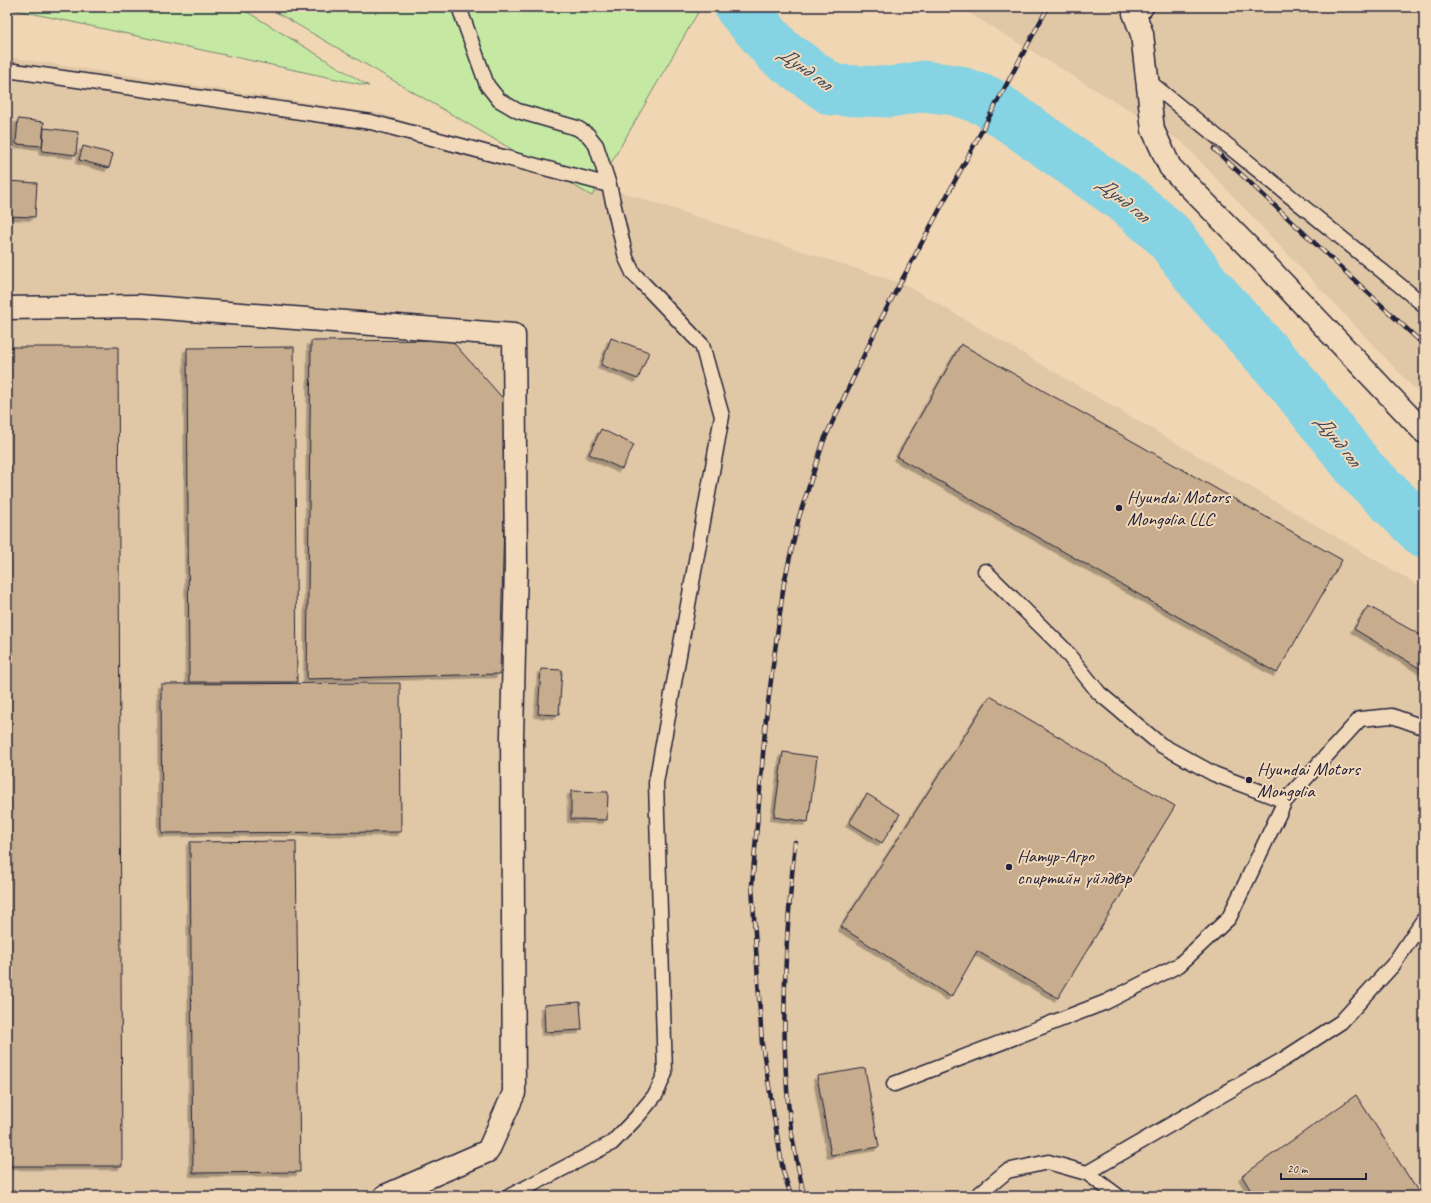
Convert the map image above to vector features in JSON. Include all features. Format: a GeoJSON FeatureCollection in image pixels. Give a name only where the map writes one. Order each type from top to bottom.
{"type":"FeatureCollection","features":[{"type":"Feature","properties":{"kind":"street"},"geometry":{"type":"LineString","coordinates":[[1135,9],[1142,34],[1153,130],[1170,167],[1264,263],[1424,432]]}},
{"type":"Feature","properties":{"kind":"street"},"geometry":{"type":"LineString","coordinates":[[7,308],[139,306],[514,335],[516,564],[512,736],[514,1093],[488,1151],[385,1196]]}},
{"type":"Feature","properties":{"kind":"lane"},"geometry":{"type":"LineString","coordinates":[[459,7],[487,85],[499,100],[518,111],[577,128],[588,134],[596,146],[609,185],[626,258],[633,273],[702,345],[722,416],[656,783],[666,1065],[665,1073],[656,1094],[637,1117],[612,1143],[510,1196]]}},
{"type":"Feature","properties":{"kind":"lane"},"geometry":{"type":"LineString","coordinates":[[7,70],[370,122],[609,185]]}},
{"type":"Feature","properties":{"kind":"lane"},"geometry":{"type":"LineString","coordinates":[[1147,80],[1424,305]]}},
{"type":"Feature","properties":{"kind":"lane"},"geometry":{"type":"LineString","coordinates":[[985,571],[1062,647],[1099,692],[1161,745],[1214,774],[1285,801]]}},
{"type":"Feature","properties":{"kind":"lane"},"geometry":{"type":"LineString","coordinates":[[894,1084],[1106,1002],[1180,965],[1229,918],[1285,801],[1360,719],[1392,716],[1423,727],[1424,729]]}},
{"type":"Feature","properties":{"kind":"lane"},"geometry":{"type":"LineString","coordinates":[[1087,1173],[1284,1059],[1342,1022],[1393,965],[1424,920]]}},
{"type":"Feature","properties":{"kind":"lane"},"geometry":{"type":"LineString","coordinates":[[977,1196],[1007,1171],[1048,1162],[1087,1173],[1118,1196]]}},
{"type":"Feature","properties":{"kind":"shaded area"},"geometry":{"type":"Polygon","coordinates":[[[959,7],[1424,7],[1424,399],[1182,142],[959,7]]]}},
{"type":"Feature","properties":{"kind":"shaded area"},"geometry":{"type":"Polygon","coordinates":[[[7,57],[383,114],[906,285],[1420,586],[1424,594],[1424,1196],[7,1196],[7,57]]]}},
{"type":"Feature","properties":{"kind":"green space"},"geometry":{"type":"Polygon","coordinates":[[[239,7],[369,86],[7,8],[239,7]]]}},
{"type":"Feature","properties":{"kind":"green space"},"geometry":{"type":"Polygon","coordinates":[[[267,7],[701,7],[592,196],[267,7]]]}},
{"type":"Feature","properties":{"kind":"building"},"geometry":{"type":"Polygon","coordinates":[[[18,119],[44,122],[42,146],[16,144],[18,119]]]}},
{"type":"Feature","properties":{"kind":"building"},"geometry":{"type":"Polygon","coordinates":[[[7,120],[10,120],[8,159],[7,159],[7,120]]]}},
{"type":"Feature","properties":{"kind":"building"},"geometry":{"type":"Polygon","coordinates":[[[44,128],[78,132],[76,155],[42,151],[44,128]]]}},
{"type":"Feature","properties":{"kind":"building"},"geometry":{"type":"Polygon","coordinates":[[[83,146],[113,154],[109,168],[79,160],[83,146]]]}},
{"type":"Feature","properties":{"kind":"building"},"geometry":{"type":"Polygon","coordinates":[[[7,181],[37,183],[35,217],[7,216],[7,181]]]}},
{"type":"Feature","properties":{"kind":"building"},"geometry":{"type":"Polygon","coordinates":[[[611,338],[649,352],[638,379],[601,365],[611,338]]]}},
{"type":"Feature","properties":{"kind":"building"},"geometry":{"type":"Polygon","coordinates":[[[451,340],[507,403],[500,674],[307,679],[311,341],[451,340]]]}},
{"type":"Feature","properties":{"kind":"building","name":"Hyundai Motors Mongolia LLC"},"geometry":{"type":"Polygon","coordinates":[[[961,344],[1342,560],[1277,673],[897,457],[961,344]]]}},
{"type":"Feature","properties":{"kind":"building"},"geometry":{"type":"Polygon","coordinates":[[[7,347],[118,347],[122,1166],[7,1166],[7,347]]]}},
{"type":"Feature","properties":{"kind":"building"},"geometry":{"type":"Polygon","coordinates":[[[294,347],[297,682],[189,682],[187,348],[294,347]]]}},
{"type":"Feature","properties":{"kind":"building"},"geometry":{"type":"Polygon","coordinates":[[[601,429],[634,445],[622,469],[589,454],[601,429]]]}},
{"type":"Feature","properties":{"kind":"building"},"geometry":{"type":"Polygon","coordinates":[[[1368,606],[1424,637],[1424,671],[1354,629],[1368,606]]]}},
{"type":"Feature","properties":{"kind":"building"},"geometry":{"type":"Polygon","coordinates":[[[541,669],[562,670],[559,715],[538,714],[541,669]]]}},
{"type":"Feature","properties":{"kind":"building"},"geometry":{"type":"Polygon","coordinates":[[[400,683],[401,832],[162,833],[161,684],[400,683]]]}},
{"type":"Feature","properties":{"kind":"building","name":"Натур-Агро спиртийн үйлдвэр"},"geometry":{"type":"Polygon","coordinates":[[[990,696],[1175,806],[1058,998],[977,951],[951,997],[841,927],[990,696]]]}},
{"type":"Feature","properties":{"kind":"building"},"geometry":{"type":"Polygon","coordinates":[[[783,752],[817,757],[808,822],[774,817],[783,752]]]}},
{"type":"Feature","properties":{"kind":"building"},"geometry":{"type":"Polygon","coordinates":[[[571,791],[608,792],[607,820],[571,819],[571,791]]]}},
{"type":"Feature","properties":{"kind":"building"},"geometry":{"type":"Polygon","coordinates":[[[867,794],[900,814],[882,843],[849,823],[867,794]]]}},
{"type":"Feature","properties":{"kind":"building"},"geometry":{"type":"Polygon","coordinates":[[[296,841],[300,1172],[193,1173],[190,842],[296,841]]]}},
{"type":"Feature","properties":{"kind":"building"},"geometry":{"type":"Polygon","coordinates":[[[580,1002],[582,1030],[545,1032],[544,1005],[580,1002]]]}},
{"type":"Feature","properties":{"kind":"building"},"geometry":{"type":"Polygon","coordinates":[[[865,1068],[879,1147],[831,1155],[817,1076],[865,1068]]]}},
{"type":"Feature","properties":{"kind":"building"},"geometry":{"type":"Polygon","coordinates":[[[1356,1095],[1421,1196],[1254,1196],[1242,1176],[1356,1095]]]}},
{"type":"Feature","properties":{"kind":"waterway","name":"Дунд гол"},"geometry":{"type":"LineString","coordinates":[[740,7],[779,52],[832,90],[891,92],[923,86],[955,90],[987,101],[1129,201],[1169,236],[1206,286],[1290,380],[1362,471],[1424,532]]}},
{"type":"Feature","properties":{"kind":"railway"},"geometry":{"type":"LineString","coordinates":[[791,1196],[783,1171],[762,1044],[752,885],[766,718],[784,583],[799,517],[824,440],[882,317],[1048,7]]}},
{"type":"Feature","properties":{"kind":"railway"},"geometry":{"type":"LineString","coordinates":[[1214,149],[1424,345]]}},
{"type":"Feature","properties":{"kind":"railway"},"geometry":{"type":"LineString","coordinates":[[795,842],[789,912],[784,1016],[790,1121],[794,1149],[804,1196]]}},
{"type":"Feature","properties":{"kind":"place","name":"Hyundai Motors Mongolia LLC"},"geometry":{"type":"Point","coordinates":[1119,508]}},
{"type":"Feature","properties":{"kind":"place","name":"Hyundai Motors Mongolia"},"geometry":{"type":"Point","coordinates":[1249,780]}},
{"type":"Feature","properties":{"kind":"place","name":"Натур-Агро спиртийн үйлдвэр"},"geometry":{"type":"Point","coordinates":[1009,867]}}]}
